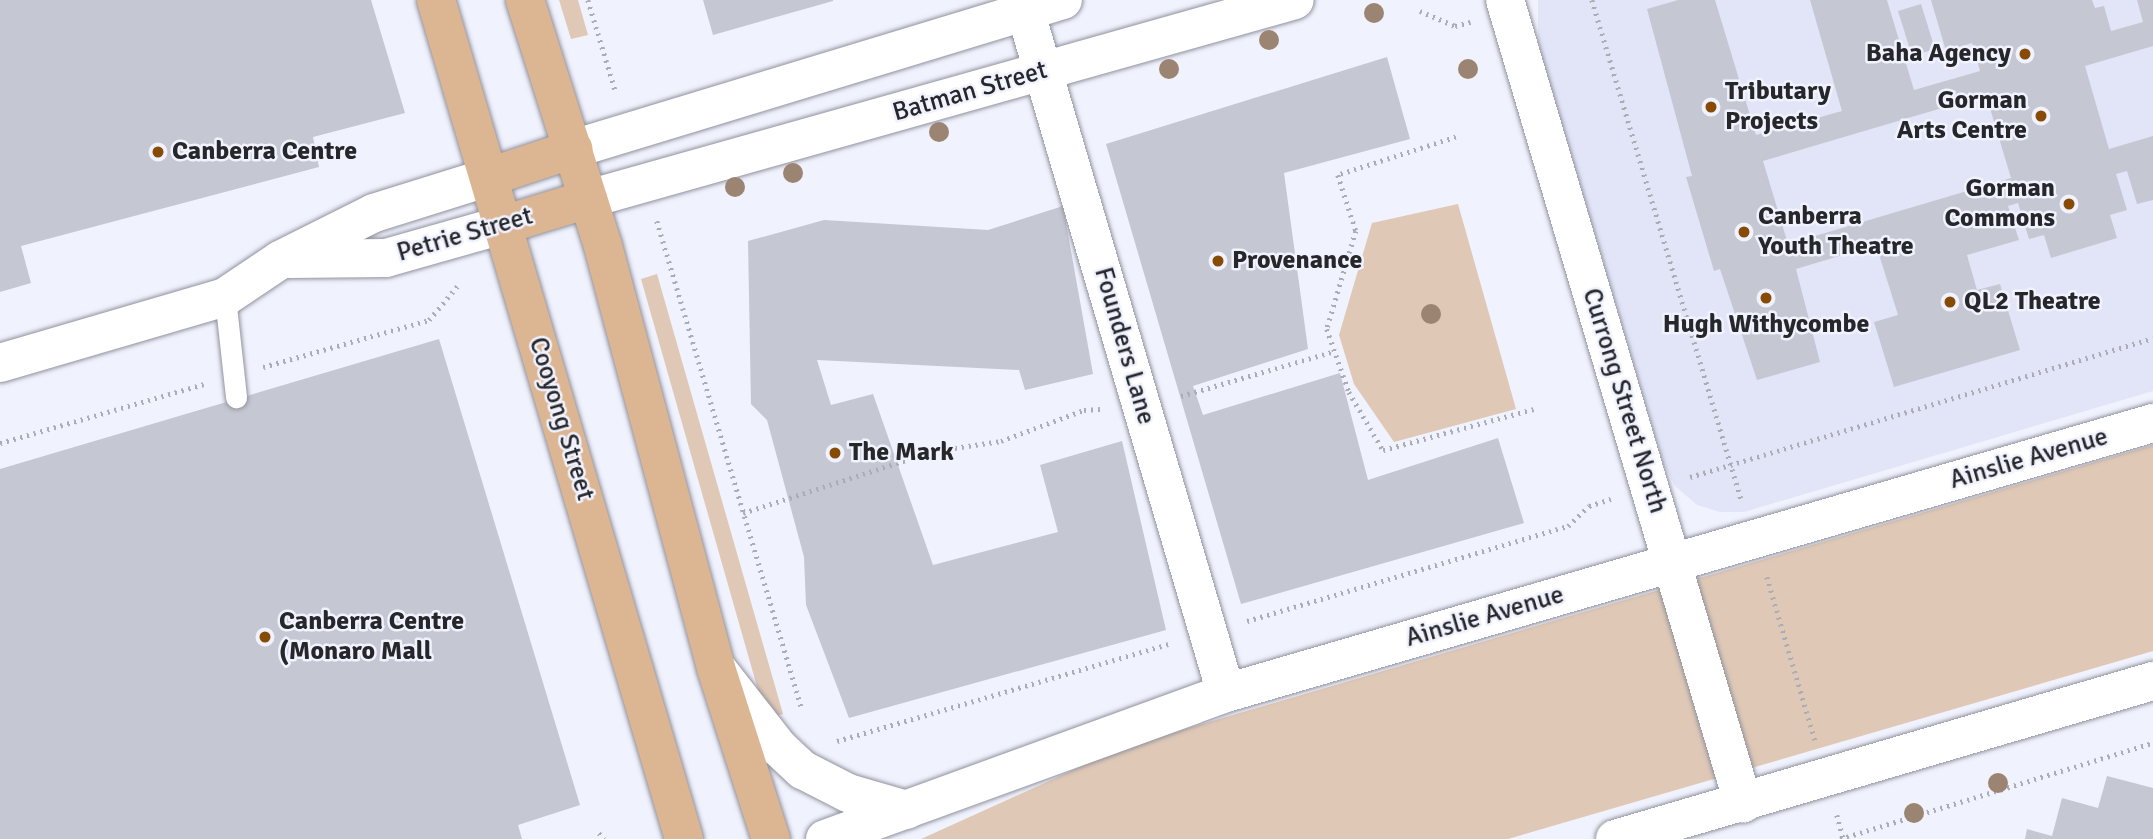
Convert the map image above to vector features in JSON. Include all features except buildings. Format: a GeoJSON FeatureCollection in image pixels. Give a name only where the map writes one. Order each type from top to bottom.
{"type":"FeatureCollection","features":[{"type":"Feature","properties":{"kind":"main road","name":"Cooyong Street"},"geometry":{"type":"LineString","coordinates":[[436,0],[684,839]]}},
{"type":"Feature","properties":{"kind":"main road"},"geometry":{"type":"LineString","coordinates":[[525,0],[588,199],[716,668],[771,839]]}},
{"type":"Feature","properties":{"kind":"main road","name":"Petrie Street"},"geometry":{"type":"LineString","coordinates":[[489,177],[573,149]]}},
{"type":"Feature","properties":{"kind":"main road","name":"Petrie Street"},"geometry":{"type":"LineString","coordinates":[[503,225],[588,199]]}},
{"type":"Feature","properties":{"kind":"street"},"geometry":{"type":"LineString","coordinates":[[1023,6],[1063,0]]}},
{"type":"Feature","properties":{"kind":"street","name":"Batman Street"},"geometry":{"type":"LineString","coordinates":[[645,184],[1295,0]]}},
{"type":"Feature","properties":{"kind":"street","name":"Petrie Street"},"geometry":{"type":"LineString","coordinates":[[573,149],[630,134],[1023,6]]}},
{"type":"Feature","properties":{"kind":"street","name":"Founders Lane"},"geometry":{"type":"LineString","coordinates":[[1023,6],[1226,693]]}},
{"type":"Feature","properties":{"kind":"street","name":"Currong Street North"},"geometry":{"type":"LineString","coordinates":[[1507,6],[1743,803]]}},
{"type":"Feature","properties":{"kind":"street","name":"Petrie Street"},"geometry":{"type":"LineString","coordinates":[[0,363],[225,297],[281,260],[374,213],[489,177]]}},
{"type":"Feature","properties":{"kind":"street","name":"Petrie Street"},"geometry":{"type":"LineString","coordinates":[[588,199],[645,184]]}},
{"type":"Feature","properties":{"kind":"street","name":"Petrie Street"},"geometry":{"type":"LineString","coordinates":[[281,260],[386,258],[503,225]]}},
{"type":"Feature","properties":{"kind":"street","name":"Ainslie Avenue"},"geometry":{"type":"LineString","coordinates":[[825,839],[1226,693],[2153,423]]}},
{"type":"Feature","properties":{"kind":"street"},"geometry":{"type":"LineString","coordinates":[[716,668],[779,748],[803,770],[848,793],[907,810]]}},
{"type":"Feature","properties":{"kind":"street"},"geometry":{"type":"LineString","coordinates":[[1615,839],[2153,681]]}},
{"type":"Feature","properties":{"kind":"lane"},"geometry":{"type":"LineString","coordinates":[[225,297],[236,397]]}},
{"type":"Feature","properties":{"kind":"path"},"geometry":{"type":"LineString","coordinates":[[588,0],[611,78]]}},
{"type":"Feature","properties":{"kind":"path"},"geometry":{"type":"LineString","coordinates":[[1592,0],[1728,467],[1756,538],[1842,838],[2153,743]]}},
{"type":"Feature","properties":{"kind":"path"},"geometry":{"type":"LineString","coordinates":[[1420,11],[1455,26],[1507,6]]}},
{"type":"Feature","properties":{"kind":"path"},"geometry":{"type":"LineString","coordinates":[[1456,137],[1338,175],[1356,231],[1326,329],[1349,392],[1383,450],[1534,409]]}},
{"type":"Feature","properties":{"kind":"path"},"geometry":{"type":"LineString","coordinates":[[659,227],[801,708]]}},
{"type":"Feature","properties":{"kind":"path"},"geometry":{"type":"LineString","coordinates":[[1589,506],[1728,467],[2153,338]]}},
{"type":"Feature","properties":{"kind":"path"},"geometry":{"type":"LineString","coordinates":[[743,513],[934,451],[1001,441],[1084,410],[1142,407],[1335,351]]}},
{"type":"Feature","properties":{"kind":"path"},"geometry":{"type":"LineString","coordinates":[[599,833],[604,839]]}},
{"type":"Feature","properties":{"kind":"shaded area"},"geometry":{"type":"Polygon","coordinates":[[[559,0],[578,0],[588,35],[571,39],[559,0]]]}},
{"type":"Feature","properties":{"kind":"shaded area"},"geometry":{"type":"Polygon","coordinates":[[[1538,0],[2153,0],[2153,391],[1744,512],[1720,512],[1697,505],[1675,486],[1664,465],[1538,44],[1538,0]]]}},
{"type":"Feature","properties":{"kind":"shaded area"},"geometry":{"type":"Polygon","coordinates":[[[1458,204],[1516,409],[1394,442],[1354,384],[1339,335],[1372,223],[1458,204]]]}},
{"type":"Feature","properties":{"kind":"shaded area"},"geometry":{"type":"Polygon","coordinates":[[[657,274],[783,714],[775,716],[760,697],[641,279],[657,274]]]}},
{"type":"Feature","properties":{"kind":"shaded area"},"geometry":{"type":"Polygon","coordinates":[[[2153,445],[2153,651],[1508,839],[921,839],[1124,747],[2153,445]]]}},
{"type":"Feature","properties":{"kind":"place","name":"Baha Agency"},"geometry":{"type":"Point","coordinates":[2025,54]}},
{"type":"Feature","properties":{"kind":"place","name":"Tributary Projects"},"geometry":{"type":"Point","coordinates":[1711,107]}},
{"type":"Feature","properties":{"kind":"place","name":"Gorman Arts Centre"},"geometry":{"type":"Point","coordinates":[2041,116]}},
{"type":"Feature","properties":{"kind":"place","name":"Canberra Centre"},"geometry":{"type":"Point","coordinates":[158,152]}},
{"type":"Feature","properties":{"kind":"place","name":"Gorman Commons"},"geometry":{"type":"Point","coordinates":[2069,204]}},
{"type":"Feature","properties":{"kind":"place","name":"Canberra Youth Theatre"},"geometry":{"type":"Point","coordinates":[1744,232]}},
{"type":"Feature","properties":{"kind":"place","name":"Provenance"},"geometry":{"type":"Point","coordinates":[1218,261]}},
{"type":"Feature","properties":{"kind":"place","name":"Hugh Withycombe"},"geometry":{"type":"Point","coordinates":[1766,298]}},
{"type":"Feature","properties":{"kind":"place","name":"QL2 Theatre"},"geometry":{"type":"Point","coordinates":[1950,302]}},
{"type":"Feature","properties":{"kind":"place","name":"The Mark"},"geometry":{"type":"Point","coordinates":[835,453]}},
{"type":"Feature","properties":{"kind":"place","name":"Canberra Centre (Monaro Mall"},"geometry":{"type":"Point","coordinates":[265,637]}}]}
